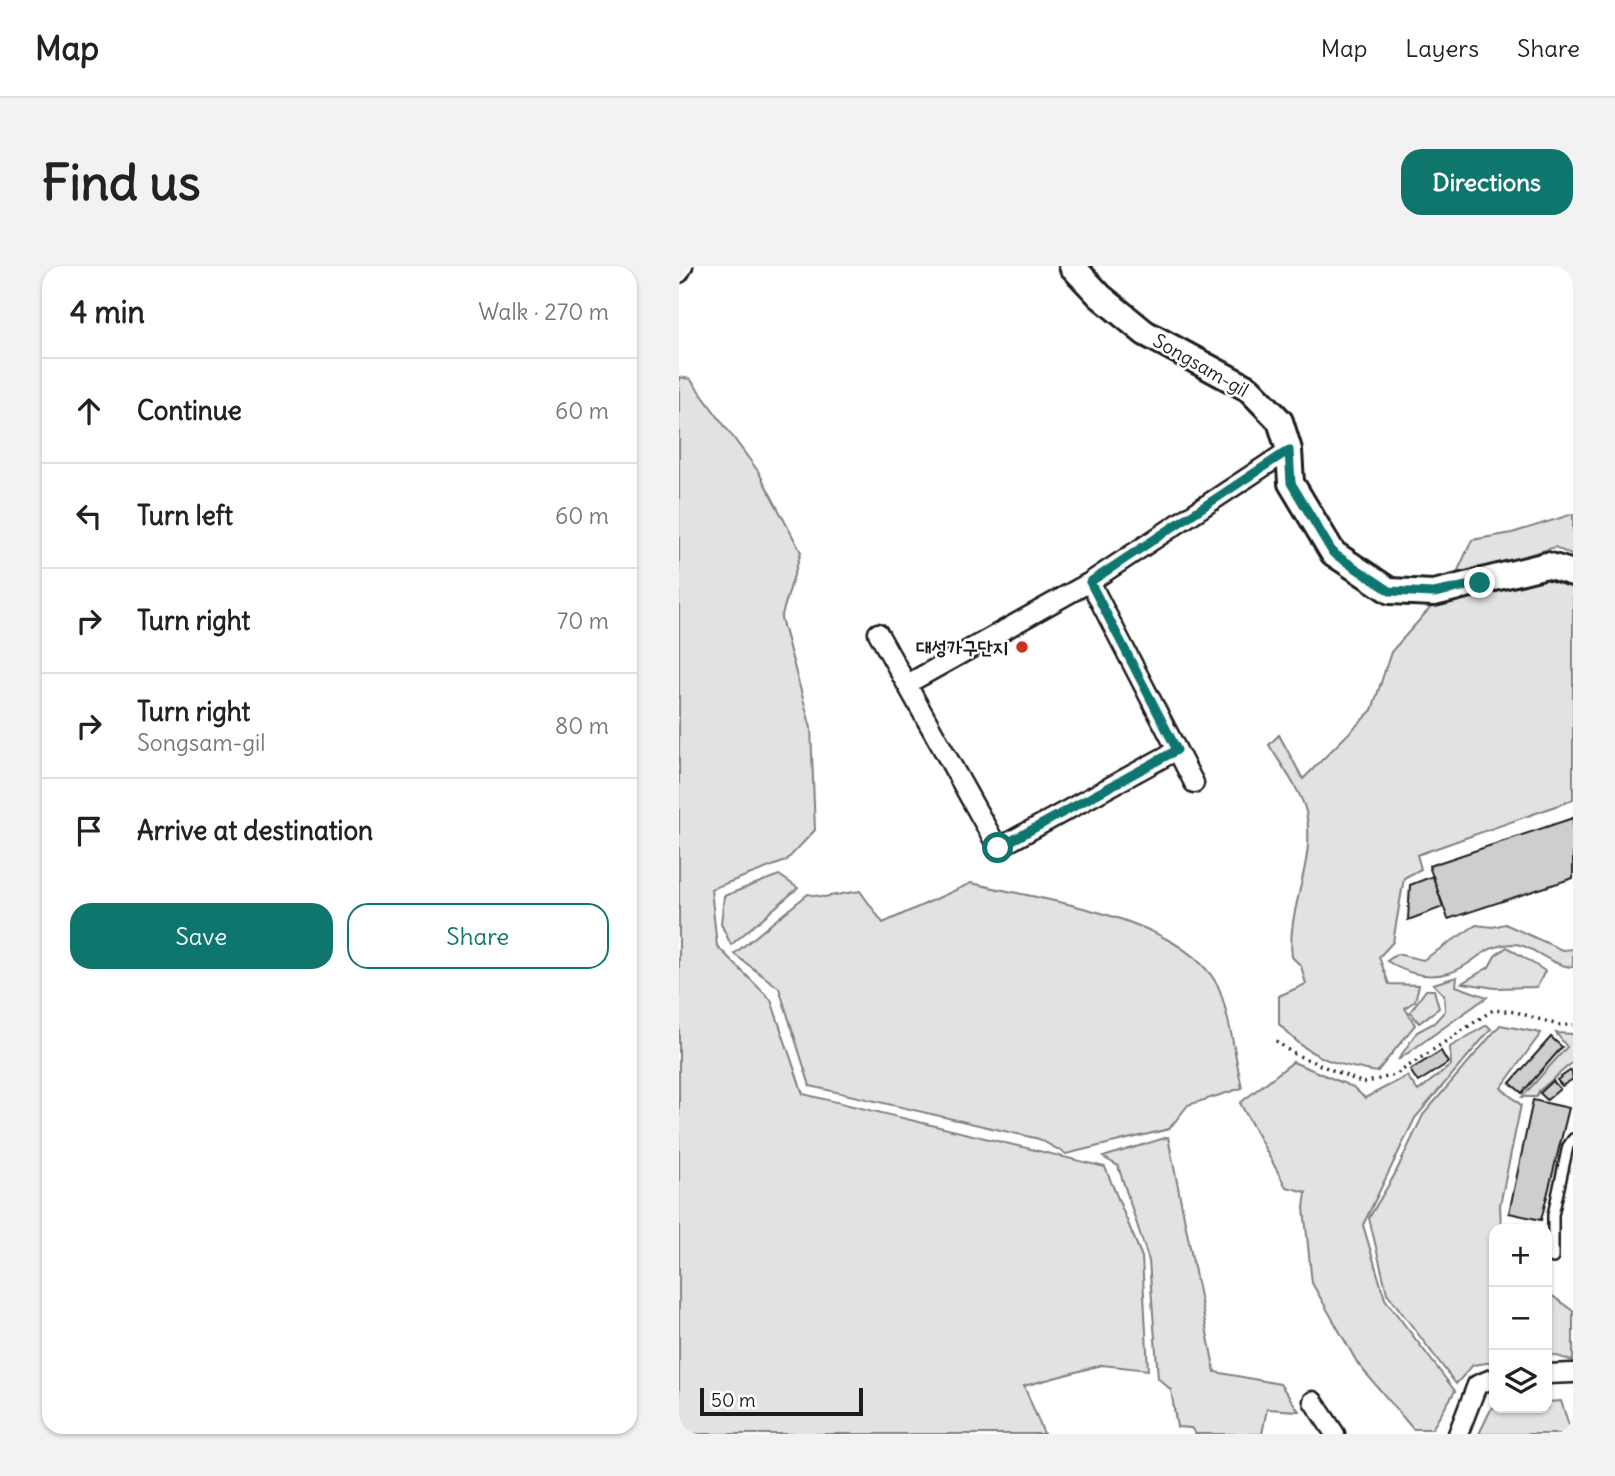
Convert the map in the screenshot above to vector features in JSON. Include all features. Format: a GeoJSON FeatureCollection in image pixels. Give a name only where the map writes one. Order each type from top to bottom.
{"type":"FeatureCollection","features":[{"type":"Feature","properties":{"kind":"street"},"geometry":{"type":"LineString","coordinates":[[679,273],[683,266]]}},
{"type":"Feature","properties":{"kind":"street","name":"Songsam-gil"},"geometry":{"type":"LineString","coordinates":[[1072,266],[1100,296],[1145,333],[1249,389],[1280,422],[1289,450],[1291,483],[1333,553],[1390,591],[1434,593],[1547,565],[1573,573]]}},
{"type":"Feature","properties":{"kind":"street"},"geometry":{"type":"LineString","coordinates":[[909,683],[1090,582],[1289,450]]}},
{"type":"Feature","properties":{"kind":"street"},"geometry":{"type":"LineString","coordinates":[[1090,582],[1194,783]]}},
{"type":"Feature","properties":{"kind":"street"},"geometry":{"type":"LineString","coordinates":[[878,634],[909,683],[998,848],[1177,750]]}},
{"type":"Feature","properties":{"kind":"street"},"geometry":{"type":"LineString","coordinates":[[1552,1374],[1573,1373]]}},
{"type":"Feature","properties":{"kind":"street"},"geometry":{"type":"LineString","coordinates":[[1458,1434],[1477,1385],[1489,1380]]}},
{"type":"Feature","properties":{"kind":"street"},"geometry":{"type":"LineString","coordinates":[[1313,1401],[1335,1434]]}},
{"type":"Feature","properties":{"kind":"lane"},"geometry":{"type":"LineString","coordinates":[[1553,1258],[1553,1215],[1568,1146],[1573,1139]]}},
{"type":"Feature","properties":{"kind":"path"},"geometry":{"type":"LineString","coordinates":[[1276,1041],[1292,1053],[1363,1083],[1395,1075],[1493,1010],[1516,1012],[1558,1025],[1573,1025]]}},
{"type":"Feature","properties":{"kind":"shaded area"},"geometry":{"type":"Polygon","coordinates":[[[679,377],[690,379],[758,471],[801,552],[781,618],[811,728],[815,830],[786,861],[711,889],[717,946],[771,1000],[803,1094],[1105,1167],[1142,1257],[1148,1370],[1102,1365],[1024,1386],[1044,1434],[679,1434],[679,377]]]}},
{"type":"Feature","properties":{"kind":"shaded area"},"geometry":{"type":"Polygon","coordinates":[[[1573,514],[1573,556],[1555,547],[1455,577],[1472,540],[1512,533],[1573,514]]]}},
{"type":"Feature","properties":{"kind":"shaded area"},"geometry":{"type":"Polygon","coordinates":[[[1545,578],[1573,588],[1573,800],[1417,855],[1421,869],[1404,878],[1393,942],[1379,957],[1389,984],[1419,985],[1415,1001],[1405,1008],[1415,1025],[1377,1072],[1323,1058],[1301,1045],[1279,1024],[1279,996],[1306,984],[1301,966],[1292,957],[1291,939],[1308,849],[1308,831],[1306,812],[1300,796],[1269,745],[1279,735],[1303,779],[1372,710],[1391,652],[1430,608],[1452,600],[1545,578]]]}},
{"type":"Feature","properties":{"kind":"shaded area"},"geometry":{"type":"Polygon","coordinates":[[[779,875],[798,888],[731,945],[721,924],[724,896],[779,875]]]}},
{"type":"Feature","properties":{"kind":"shaded area"},"geometry":{"type":"Polygon","coordinates":[[[971,883],[1106,914],[1172,942],[1198,961],[1221,993],[1242,1088],[1188,1105],[1169,1129],[1066,1154],[1039,1139],[810,1086],[779,988],[734,954],[808,894],[824,897],[860,891],[883,923],[971,883]]]}},
{"type":"Feature","properties":{"kind":"shaded area"},"geometry":{"type":"Polygon","coordinates":[[[1505,924],[1562,950],[1573,949],[1573,967],[1556,963],[1527,947],[1513,944],[1493,948],[1458,970],[1441,975],[1416,974],[1387,961],[1397,954],[1423,960],[1476,925],[1493,927],[1505,924]]]}},
{"type":"Feature","properties":{"kind":"shaded area"},"geometry":{"type":"Polygon","coordinates":[[[1507,947],[1545,971],[1537,987],[1495,988],[1462,983],[1489,967],[1495,956],[1507,947]]]}},
{"type":"Feature","properties":{"kind":"shaded area"},"geometry":{"type":"Polygon","coordinates":[[[1457,977],[1456,986],[1487,997],[1398,1060],[1417,1032],[1434,1023],[1445,1011],[1444,995],[1433,984],[1457,977]]]}},
{"type":"Feature","properties":{"kind":"shaded area"},"geometry":{"type":"Polygon","coordinates":[[[1426,990],[1434,990],[1439,1008],[1419,1023],[1410,1012],[1426,990]]]}},
{"type":"Feature","properties":{"kind":"shaded area"},"geometry":{"type":"Polygon","coordinates":[[[1487,1025],[1491,1029],[1415,1118],[1363,1225],[1385,1299],[1455,1391],[1432,1429],[1413,1429],[1358,1364],[1312,1283],[1304,1208],[1306,1192],[1286,1187],[1240,1103],[1293,1062],[1353,1087],[1365,1098],[1407,1076],[1418,1091],[1451,1065],[1450,1047],[1487,1025]]]}},
{"type":"Feature","properties":{"kind":"shaded area"},"geometry":{"type":"Polygon","coordinates":[[[1500,1025],[1541,1033],[1501,1088],[1521,1105],[1500,1205],[1501,1224],[1489,1224],[1489,1363],[1473,1365],[1456,1384],[1387,1293],[1369,1218],[1395,1174],[1423,1115],[1500,1025]]]}},
{"type":"Feature","properties":{"kind":"shaded area"},"geometry":{"type":"Polygon","coordinates":[[[1556,1033],[1573,1034],[1573,1062],[1539,1091],[1536,1097],[1522,1097],[1567,1047],[1556,1033]]]}},
{"type":"Feature","properties":{"kind":"shaded area"},"geometry":{"type":"Polygon","coordinates":[[[1168,1137],[1215,1372],[1280,1384],[1299,1411],[1267,1409],[1262,1434],[1196,1434],[1191,1428],[1177,1427],[1171,1390],[1158,1378],[1149,1261],[1118,1166],[1103,1157],[1168,1137]]]}},
{"type":"Feature","properties":{"kind":"shaded area"},"geometry":{"type":"Polygon","coordinates":[[[1552,1296],[1573,1311],[1573,1361],[1552,1355],[1552,1296]]]}},
{"type":"Feature","properties":{"kind":"shaded area"},"geometry":{"type":"Polygon","coordinates":[[[1561,1401],[1572,1434],[1479,1434],[1489,1413],[1552,1413],[1552,1402],[1561,1401]]]}},
{"type":"Feature","properties":{"kind":"building"},"geometry":{"type":"Polygon","coordinates":[[[1573,818],[1573,878],[1448,919],[1429,866],[1573,818]]]}},
{"type":"Feature","properties":{"kind":"building"},"geometry":{"type":"Polygon","coordinates":[[[1433,876],[1443,907],[1408,920],[1410,885],[1433,876]]]}},
{"type":"Feature","properties":{"kind":"building"},"geometry":{"type":"Polygon","coordinates":[[[1551,1037],[1562,1047],[1522,1093],[1510,1083],[1551,1037]]]}},
{"type":"Feature","properties":{"kind":"building"},"geometry":{"type":"Polygon","coordinates":[[[1441,1051],[1448,1063],[1418,1082],[1410,1070],[1441,1051]]]}},
{"type":"Feature","properties":{"kind":"building"},"geometry":{"type":"Polygon","coordinates":[[[1571,1070],[1573,1079],[1562,1086],[1557,1080],[1571,1070]]]}},
{"type":"Feature","properties":{"kind":"building"},"geometry":{"type":"Polygon","coordinates":[[[1553,1081],[1560,1089],[1547,1100],[1540,1093],[1553,1081]]]}},
{"type":"Feature","properties":{"kind":"building"},"geometry":{"type":"Polygon","coordinates":[[[1533,1100],[1569,1108],[1541,1220],[1509,1213],[1533,1100]]]}},
{"type":"Feature","properties":{"kind":"place","name":"대성가구단지"},"geometry":{"type":"Point","coordinates":[1022,647]}},
{"type":"Feature","properties":{"kind":"route"},"geometry":{"type":"LineString","coordinates":[[998,848],[1177,750],[1090,582],[1289,450],[1291,483],[1333,553],[1390,591],[1434,593],[1480,583]]}}]}
